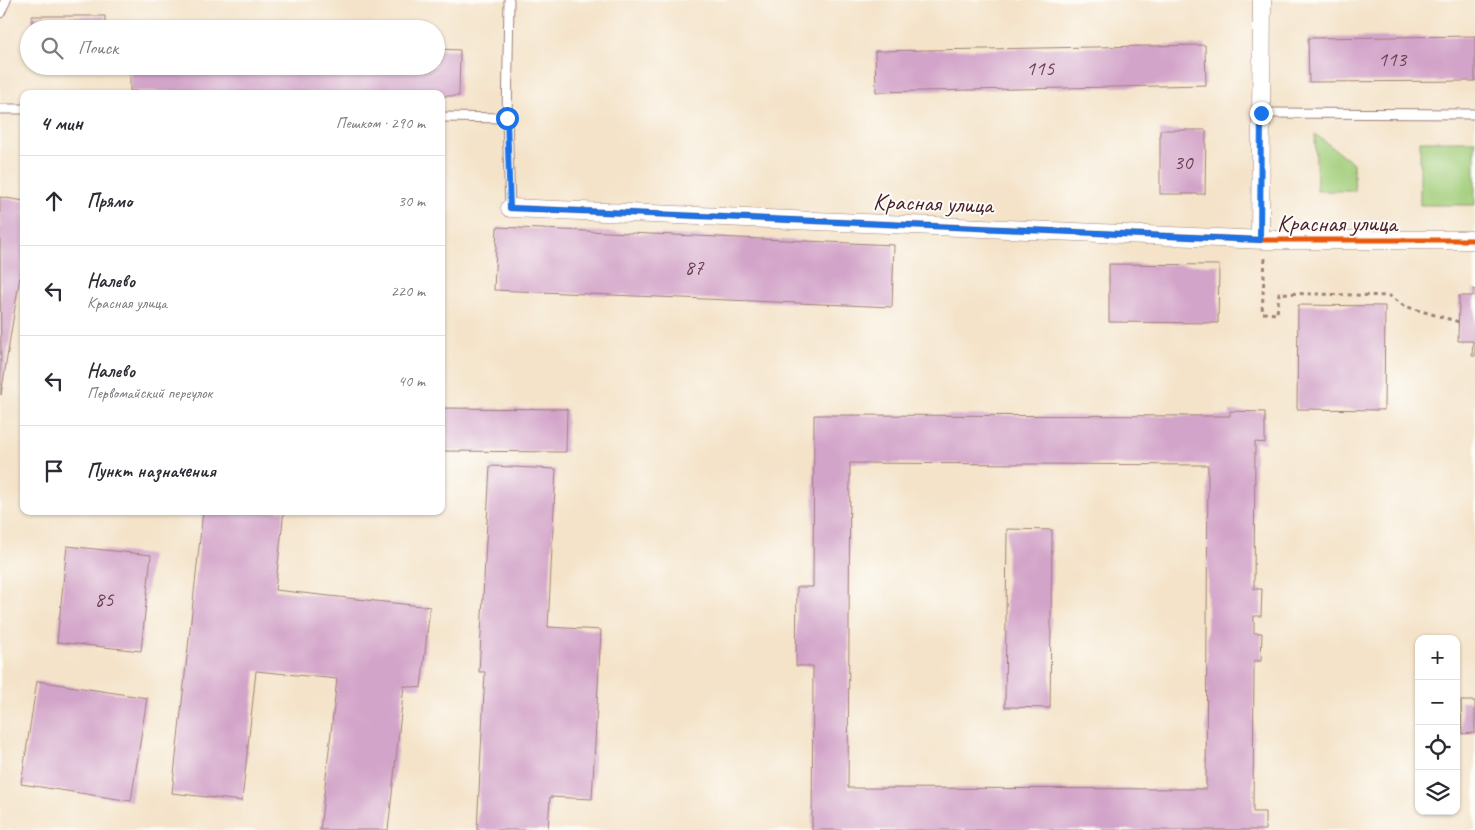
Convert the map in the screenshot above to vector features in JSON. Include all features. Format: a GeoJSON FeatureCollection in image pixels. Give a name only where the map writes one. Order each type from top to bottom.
{"type":"FeatureCollection","features":[{"type":"Feature","properties":{"kind":"street"},"geometry":{"type":"LineString","coordinates":[[1262,0],[1262,240]]}},
{"type":"Feature","properties":{"kind":"street","name":"Красная улица"},"geometry":{"type":"LineString","coordinates":[[510,208],[1262,240],[1475,240]]}},
{"type":"Feature","properties":{"kind":"lane"},"geometry":{"type":"LineString","coordinates":[[0,14],[6,0]]}},
{"type":"Feature","properties":{"kind":"lane"},"geometry":{"type":"LineString","coordinates":[[509,0],[507,118],[510,208]]}},
{"type":"Feature","properties":{"kind":"lane"},"geometry":{"type":"LineString","coordinates":[[0,109],[20,109]]}},
{"type":"Feature","properties":{"kind":"lane"},"geometry":{"type":"LineString","coordinates":[[1261,113],[1475,114]]}},
{"type":"Feature","properties":{"kind":"lane"},"geometry":{"type":"LineString","coordinates":[[445,117],[507,118]]}},
{"type":"Feature","properties":{"kind":"path"},"geometry":{"type":"LineString","coordinates":[[1262,240],[1262,313],[1278,314],[1278,293],[1390,296],[1404,306],[1458,322]]}},
{"type":"Feature","properties":{"kind":"green space"},"geometry":{"type":"Polygon","coordinates":[[[1315,134],[1353,163],[1355,191],[1317,191],[1315,134]]]}},
{"type":"Feature","properties":{"kind":"green space"},"geometry":{"type":"Polygon","coordinates":[[[1420,141],[1475,141],[1475,205],[1420,205],[1420,141]]]}},
{"type":"Feature","properties":{"kind":"building"},"geometry":{"type":"Polygon","coordinates":[[[32,16],[105,16],[105,20],[32,20],[32,16]]]}},
{"type":"Feature","properties":{"kind":"building"},"geometry":{"type":"Polygon","coordinates":[[[1475,36],[1475,81],[1309,82],[1308,38],[1475,36]]]}},
{"type":"Feature","properties":{"kind":"building"},"geometry":{"type":"Polygon","coordinates":[[[1205,45],[1206,85],[876,92],[875,51],[1205,45]]]}},
{"type":"Feature","properties":{"kind":"building"},"geometry":{"type":"Polygon","coordinates":[[[445,49],[460,50],[459,96],[445,96],[445,90],[130,90],[130,75],[445,75],[445,49]]]}},
{"type":"Feature","properties":{"kind":"building"},"geometry":{"type":"Polygon","coordinates":[[[1160,130],[1206,130],[1205,194],[1160,194],[1160,130]]]}},
{"type":"Feature","properties":{"kind":"building"},"geometry":{"type":"Polygon","coordinates":[[[0,197],[20,200],[20,276],[1,395],[0,197]]]}},
{"type":"Feature","properties":{"kind":"building"},"geometry":{"type":"Polygon","coordinates":[[[497,227],[894,245],[892,307],[494,290],[497,227]]]}},
{"type":"Feature","properties":{"kind":"building"},"geometry":{"type":"Polygon","coordinates":[[[1109,264],[1219,265],[1218,323],[1109,322],[1109,264]]]}},
{"type":"Feature","properties":{"kind":"building"},"geometry":{"type":"Polygon","coordinates":[[[1473,289],[1475,289],[1475,356],[1472,356],[1473,341],[1458,341],[1459,296],[1473,296],[1473,289]]]}},
{"type":"Feature","properties":{"kind":"building"},"geometry":{"type":"Polygon","coordinates":[[[1298,305],[1385,306],[1384,410],[1297,409],[1298,305]]]}},
{"type":"Feature","properties":{"kind":"building"},"geometry":{"type":"Polygon","coordinates":[[[445,408],[567,409],[566,452],[445,451],[445,408]]]}},
{"type":"Feature","properties":{"kind":"building"},"geometry":{"type":"Polygon","coordinates":[[[1230,411],[1265,412],[1265,443],[1255,442],[1254,589],[1262,589],[1261,616],[1254,616],[1254,633],[1262,633],[1261,661],[1254,661],[1253,812],[1265,812],[1265,830],[812,830],[813,666],[796,666],[797,587],[813,587],[814,415],[1230,416],[1230,411]],[[850,463],[848,788],[1206,789],[1208,465],[850,463]]]}},
{"type":"Feature","properties":{"kind":"building"},"geometry":{"type":"Polygon","coordinates":[[[490,466],[556,469],[548,627],[601,630],[592,799],[550,797],[548,830],[477,830],[485,672],[479,672],[490,466]]]}},
{"type":"Feature","properties":{"kind":"building"},"geometry":{"type":"Polygon","coordinates":[[[203,515],[284,515],[275,590],[430,607],[421,688],[404,686],[388,830],[320,830],[337,679],[256,671],[242,801],[172,793],[203,515]]]}},
{"type":"Feature","properties":{"kind":"building"},"geometry":{"type":"Polygon","coordinates":[[[1007,529],[1052,530],[1050,708],[1005,707],[1007,529]]]}},
{"type":"Feature","properties":{"kind":"building"},"geometry":{"type":"Polygon","coordinates":[[[67,546],[151,555],[141,651],[57,642],[67,546]]]}},
{"type":"Feature","properties":{"kind":"building"},"geometry":{"type":"Polygon","coordinates":[[[37,681],[147,698],[131,801],[21,784],[37,681]]]}},
{"type":"Feature","properties":{"kind":"building"},"geometry":{"type":"Polygon","coordinates":[[[1461,701],[1475,701],[1475,733],[1462,734],[1461,701]]]}},
{"type":"Feature","properties":{"kind":"cycle path"},"geometry":{"type":"LineString","coordinates":[[510,208],[1265,240],[1475,240]]}},
{"type":"Feature","properties":{"kind":"route"},"geometry":{"type":"LineString","coordinates":[[507,118],[510,208],[1260,240],[1261,113]]}}]}
